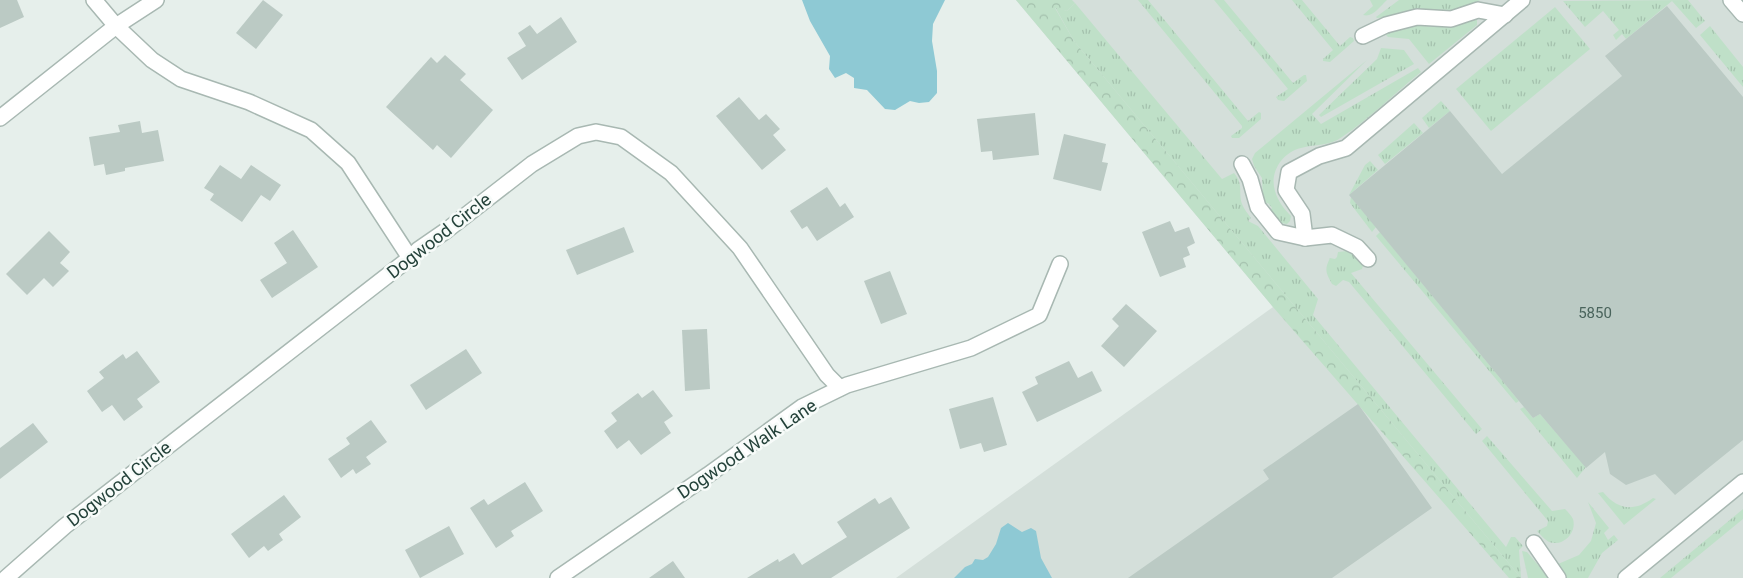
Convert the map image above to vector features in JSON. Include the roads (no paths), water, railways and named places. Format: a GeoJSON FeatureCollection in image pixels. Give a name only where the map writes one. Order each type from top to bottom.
{"type":"FeatureCollection","features":[{"type":"Feature","properties":{"kind":"street"},"geometry":{"type":"LineString","coordinates":[[94,0],[116,26],[152,60],[182,79],[249,102],[311,130],[348,163],[410,258]]}},
{"type":"Feature","properties":{"kind":"street"},"geometry":{"type":"LineString","coordinates":[[0,118],[116,26],[156,0]]}},
{"type":"Feature","properties":{"kind":"street"},"geometry":{"type":"LineString","coordinates":[[1305,238],[1302,214],[1286,190],[1289,172],[1319,156],[1346,148],[1522,0]]}},
{"type":"Feature","properties":{"kind":"street"},"geometry":{"type":"LineString","coordinates":[[1731,0],[1743,14]]}},
{"type":"Feature","properties":{"kind":"street"},"geometry":{"type":"LineString","coordinates":[[1363,36],[1386,25],[1417,18],[1451,19],[1478,10],[1505,14]]}},
{"type":"Feature","properties":{"kind":"street","name":"Dogwood Circle"},"geometry":{"type":"LineString","coordinates":[[6,578],[65,526],[418,250],[532,164],[578,136],[596,132],[621,137],[670,173],[740,248],[827,375],[840,388]]}},
{"type":"Feature","properties":{"kind":"street"},"geometry":{"type":"LineString","coordinates":[[1242,164],[1250,179],[1258,207],[1278,232],[1305,238],[1332,235],[1357,247],[1368,259]]}},
{"type":"Feature","properties":{"kind":"street","name":"Dogwood Walk Lane"},"geometry":{"type":"LineString","coordinates":[[558,578],[802,408],[847,385],[971,348],[1039,315],[1060,264]]}},
{"type":"Feature","properties":{"kind":"street"},"geometry":{"type":"LineString","coordinates":[[1626,578],[1743,482]]}},
{"type":"Feature","properties":{"kind":"street"},"geometry":{"type":"LineString","coordinates":[[1534,543],[1558,578]]}},
{"type":"Feature","properties":{"kind":"water"},"geometry":{"type":"Polygon","coordinates":[[[802,0],[945,0],[933,24],[932,41],[937,71],[937,93],[929,102],[919,103],[910,101],[895,110],[885,109],[867,90],[854,88],[854,78],[846,73],[835,78],[829,69],[830,56],[810,21],[802,0]]]}},
{"type":"Feature","properties":{"kind":"water"},"geometry":{"type":"Polygon","coordinates":[[[1008,523],[1022,532],[1031,528],[1036,531],[1041,558],[1052,578],[954,578],[965,567],[972,564],[975,559],[983,560],[988,557],[996,544],[1001,528],[1008,523]]]}}]}
